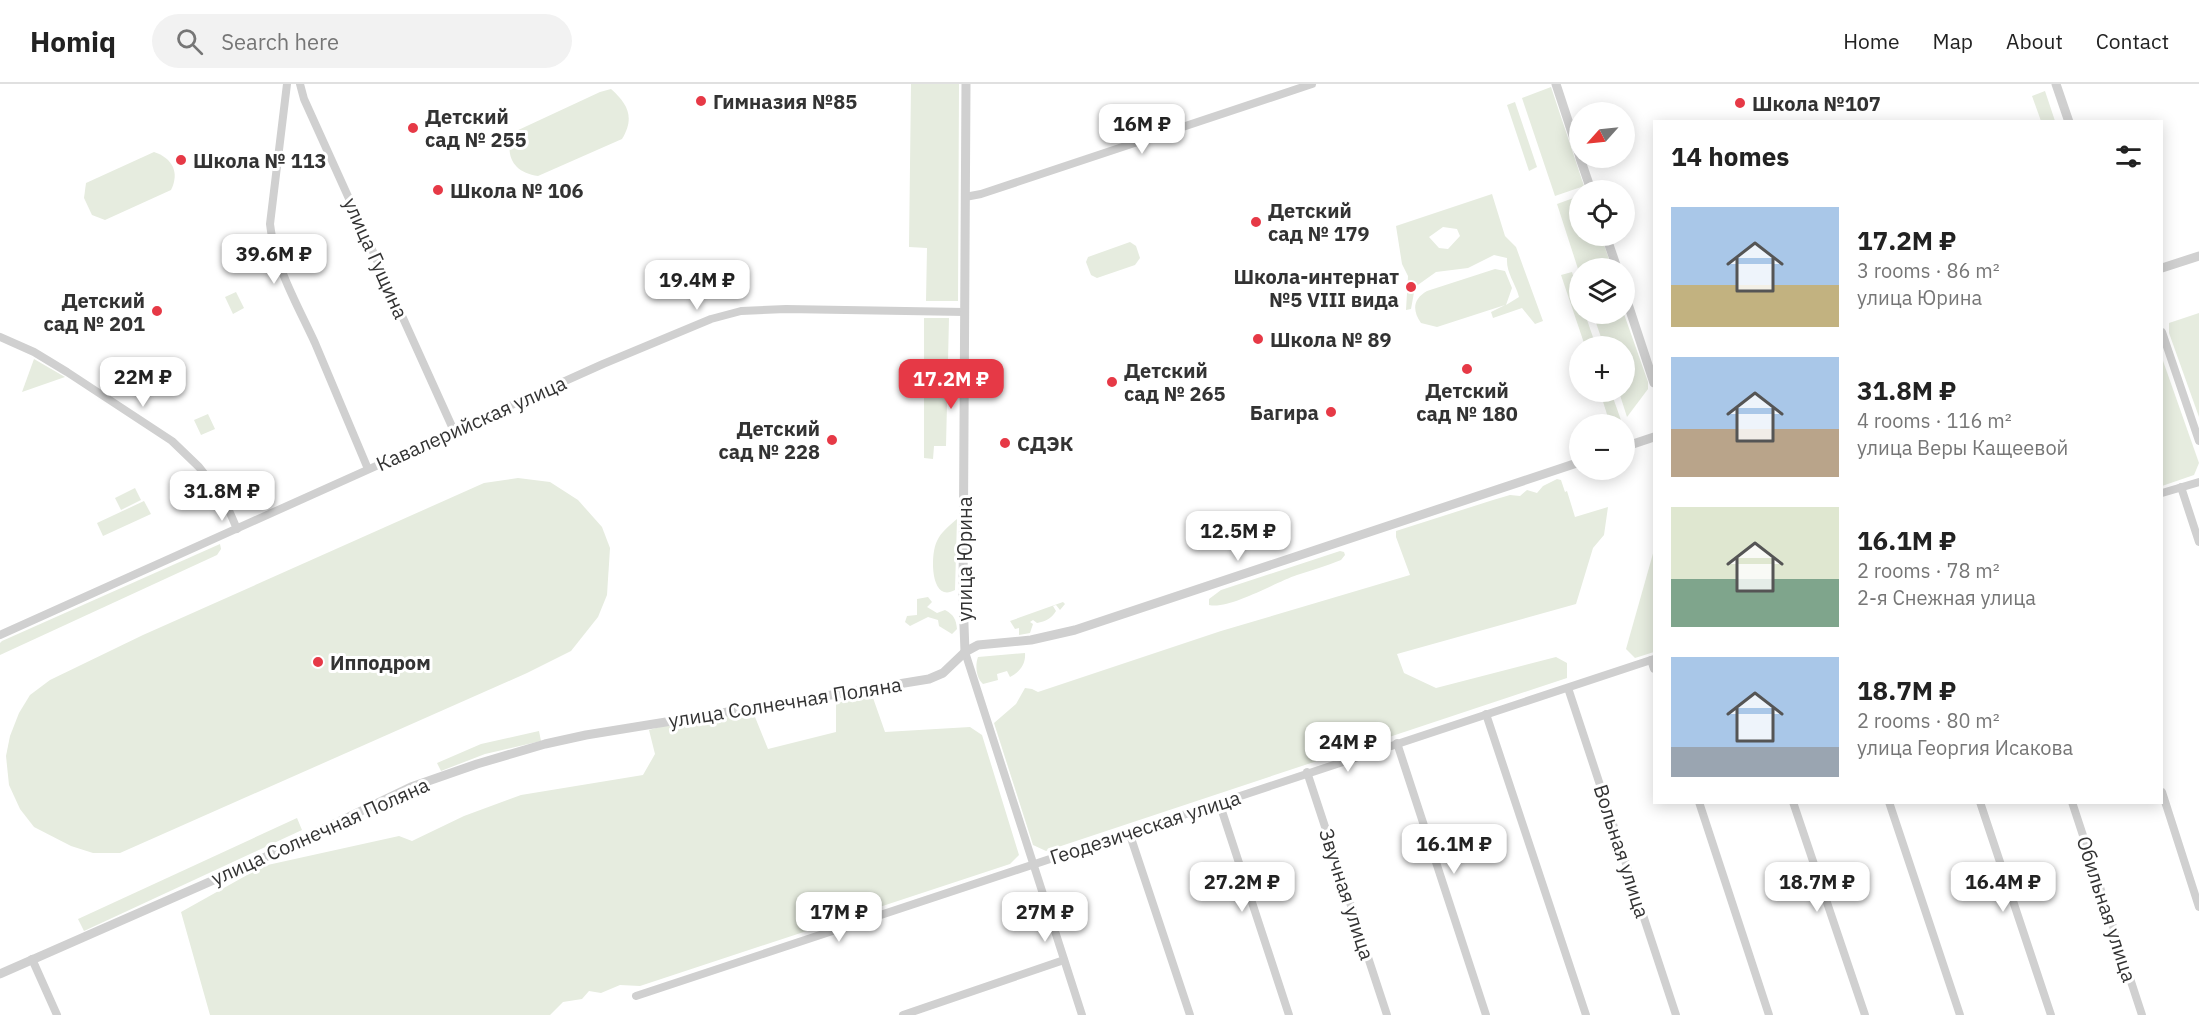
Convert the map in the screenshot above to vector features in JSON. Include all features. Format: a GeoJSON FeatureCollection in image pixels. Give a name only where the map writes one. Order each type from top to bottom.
{"type":"FeatureCollection","features":[{"type":"Feature","properties":{"kind":"street"},"geometry":{"type":"LineString","coordinates":[[287,84],[270,224],[273,246],[278,264],[316,345],[368,469]]}},
{"type":"Feature","properties":{"kind":"street","name":"улица Гущина"},"geometry":{"type":"LineString","coordinates":[[300,84],[304,99],[454,431]]}},
{"type":"Feature","properties":{"kind":"street","name":"улица Юрина"},"geometry":{"type":"LineString","coordinates":[[966,84],[963,598],[966,652],[1082,1015]]}},
{"type":"Feature","properties":{"kind":"street"},"geometry":{"type":"LineString","coordinates":[[965,197],[1003,187],[1312,84]]}},
{"type":"Feature","properties":{"kind":"street"},"geometry":{"type":"LineString","coordinates":[[1556,84],[1569,124]]}},
{"type":"Feature","properties":{"kind":"street"},"geometry":{"type":"LineString","coordinates":[[2056,84],[2068,120]]}},
{"type":"Feature","properties":{"kind":"street"},"geometry":{"type":"LineString","coordinates":[[2163,268],[2199,256]]}},
{"type":"Feature","properties":{"kind":"street","name":"Кавалерийская улица"},"geometry":{"type":"LineString","coordinates":[[0,635],[603,364],[711,319],[733,313],[786,309],[965,312]]}},
{"type":"Feature","properties":{"kind":"street"},"geometry":{"type":"LineString","coordinates":[[1635,324],[1653,380]]}},
{"type":"Feature","properties":{"kind":"street"},"geometry":{"type":"LineString","coordinates":[[2163,335],[2199,441]]}},
{"type":"Feature","properties":{"kind":"street"},"geometry":{"type":"LineString","coordinates":[[0,337],[34,352],[172,441],[199,467],[224,499],[237,529]]}},
{"type":"Feature","properties":{"kind":"street"},"geometry":{"type":"LineString","coordinates":[[1635,443],[1653,437]]}},
{"type":"Feature","properties":{"kind":"street","name":"улица Солнечная Поляна"},"geometry":{"type":"LineString","coordinates":[[0,974],[257,861],[411,787],[477,764],[545,744],[586,735],[929,679],[952,666],[966,652],[978,645],[1031,640],[1075,630],[1569,466]]}},
{"type":"Feature","properties":{"kind":"street"},"geometry":{"type":"LineString","coordinates":[[2163,494],[2199,482]]}},
{"type":"Feature","properties":{"kind":"street"},"geometry":{"type":"LineString","coordinates":[[2181,488],[2199,542]]}},
{"type":"Feature","properties":{"kind":"street","name":"Геодезическая улица"},"geometry":{"type":"LineString","coordinates":[[636,996],[1653,659]]}},
{"type":"Feature","properties":{"kind":"street","name":"Вольная улица"},"geometry":{"type":"LineString","coordinates":[[1568,687],[1676,1015]]}},
{"type":"Feature","properties":{"kind":"street"},"geometry":{"type":"LineString","coordinates":[[1486,714],[1586,1015]]}},
{"type":"Feature","properties":{"kind":"street"},"geometry":{"type":"LineString","coordinates":[[1397,744],[1486,1015]]}},
{"type":"Feature","properties":{"kind":"street","name":"Звучная улица"},"geometry":{"type":"LineString","coordinates":[[1307,772],[1388,1015]]}},
{"type":"Feature","properties":{"kind":"street"},"geometry":{"type":"LineString","coordinates":[[2163,795],[2199,907]]}},
{"type":"Feature","properties":{"kind":"street"},"geometry":{"type":"LineString","coordinates":[[1218,802],[1289,1015]]}},
{"type":"Feature","properties":{"kind":"street"},"geometry":{"type":"LineString","coordinates":[[1700,804],[1769,1015]]}},
{"type":"Feature","properties":{"kind":"street"},"geometry":{"type":"LineString","coordinates":[[1795,804],[1865,1015]]}},
{"type":"Feature","properties":{"kind":"street"},"geometry":{"type":"LineString","coordinates":[[1890,804],[1960,1015]]}},
{"type":"Feature","properties":{"kind":"street"},"geometry":{"type":"LineString","coordinates":[[1981,804],[2051,1015]]}},
{"type":"Feature","properties":{"kind":"street","name":"Обильная улица"},"geometry":{"type":"LineString","coordinates":[[2073,804],[2142,1015]]}},
{"type":"Feature","properties":{"kind":"street"},"geometry":{"type":"LineString","coordinates":[[1129,832],[1190,1015]]}},
{"type":"Feature","properties":{"kind":"street"},"geometry":{"type":"LineString","coordinates":[[32,959],[57,1015]]}},
{"type":"Feature","properties":{"kind":"street"},"geometry":{"type":"LineString","coordinates":[[903,1015],[1064,960]]}},
{"type":"Feature","properties":{"kind":"shaded area"},"geometry":{"type":"Polygon","coordinates":[[[911,84],[959,84],[958,301],[926,301],[927,248],[909,247],[911,84]]]}},
{"type":"Feature","properties":{"kind":"shaded area"},"geometry":{"type":"Polygon","coordinates":[[[1551,87],[1569,141],[1569,168],[1578,168],[1582,180],[1569,180],[1569,191],[1555,196],[1522,98],[1551,87]]]}},
{"type":"Feature","properties":{"kind":"shaded area"},"geometry":{"type":"Polygon","coordinates":[[[611,89],[622,100],[628,112],[628,124],[622,139],[538,176],[522,171],[512,161],[510,148],[514,132],[611,89]]]}},
{"type":"Feature","properties":{"kind":"shaded area"},"geometry":{"type":"Polygon","coordinates":[[[2045,91],[2055,120],[2041,120],[2032,96],[2045,91]]]}},
{"type":"Feature","properties":{"kind":"shaded area"},"geometry":{"type":"Polygon","coordinates":[[[1515,102],[1537,167],[1529,171],[1507,105],[1515,102]]]}},
{"type":"Feature","properties":{"kind":"shaded area"},"geometry":{"type":"Polygon","coordinates":[[[154,152],[166,158],[173,167],[175,177],[171,190],[105,220],[92,215],[84,198],[86,183],[154,152]]]}},
{"type":"Feature","properties":{"kind":"shaded area"},"geometry":{"type":"Polygon","coordinates":[[[1492,194],[1505,236],[1516,247],[1543,321],[1535,324],[1522,308],[1493,318],[1491,312],[1505,305],[1437,327],[1421,323],[1416,314],[1415,305],[1422,294],[1495,269],[1505,271],[1512,288],[1506,305],[1519,297],[1509,273],[1507,258],[1494,255],[1468,268],[1436,272],[1415,287],[1411,309],[1406,310],[1408,276],[1402,264],[1396,226],[1492,194]],[[1443,227],[1429,237],[1439,248],[1448,249],[1460,236],[1457,229],[1443,227]]]}},
{"type":"Feature","properties":{"kind":"shaded area"},"geometry":{"type":"Polygon","coordinates":[[[1569,200],[1569,241],[1557,204],[1569,200]]]}},
{"type":"Feature","properties":{"kind":"shaded area"},"geometry":{"type":"Polygon","coordinates":[[[1130,242],[1136,246],[1140,258],[1135,265],[1097,278],[1091,275],[1086,262],[1088,257],[1130,242]]]}},
{"type":"Feature","properties":{"kind":"shaded area"},"geometry":{"type":"Polygon","coordinates":[[[1571,246],[1604,246],[1609,258],[1574,258],[1571,246]]]}},
{"type":"Feature","properties":{"kind":"shaded area"},"geometry":{"type":"Polygon","coordinates":[[[1569,273],[1569,299],[1561,275],[1569,273]]]}},
{"type":"Feature","properties":{"kind":"shaded area"},"geometry":{"type":"Polygon","coordinates":[[[236,292],[244,308],[233,314],[225,297],[236,292]]]}},
{"type":"Feature","properties":{"kind":"shaded area"},"geometry":{"type":"Polygon","coordinates":[[[2199,313],[2199,417],[2169,333],[2169,323],[2199,313]]]}},
{"type":"Feature","properties":{"kind":"shaded area"},"geometry":{"type":"Polygon","coordinates":[[[924,318],[949,318],[946,446],[934,446],[933,459],[924,458],[924,318]]]}},
{"type":"Feature","properties":{"kind":"shaded area"},"geometry":{"type":"Polygon","coordinates":[[[1578,324],[1588,324],[1593,336],[1582,336],[1578,324]]]}},
{"type":"Feature","properties":{"kind":"shaded area"},"geometry":{"type":"Polygon","coordinates":[[[1596,324],[1628,324],[1632,336],[1601,336],[1596,324]]]}},
{"type":"Feature","properties":{"kind":"shaded area"},"geometry":{"type":"Polygon","coordinates":[[[1635,345],[1648,382],[1648,389],[1629,414],[1626,414],[1622,402],[1635,402],[1635,345]]]}},
{"type":"Feature","properties":{"kind":"shaded area"},"geometry":{"type":"Polygon","coordinates":[[[34,359],[65,377],[22,392],[34,359]]]}},
{"type":"Feature","properties":{"kind":"shaded area"},"geometry":{"type":"Polygon","coordinates":[[[2163,361],[2199,463],[2194,475],[2163,486],[2163,361]]]}},
{"type":"Feature","properties":{"kind":"shaded area"},"geometry":{"type":"Polygon","coordinates":[[[1603,402],[1615,402],[1619,414],[1607,414],[1603,402]]]}},
{"type":"Feature","properties":{"kind":"shaded area"},"geometry":{"type":"Polygon","coordinates":[[[208,414],[215,429],[201,435],[194,420],[208,414]]]}},
{"type":"Feature","properties":{"kind":"shaded area","name":"Ипподром"},"geometry":{"type":"Polygon","coordinates":[[[518,478],[550,482],[578,500],[602,527],[610,548],[607,595],[598,617],[571,651],[527,673],[120,853],[93,853],[71,846],[34,827],[20,809],[9,785],[6,756],[10,736],[19,713],[30,695],[50,680],[143,635],[484,483],[518,478]]]}},
{"type":"Feature","properties":{"kind":"shaded area"},"geometry":{"type":"Polygon","coordinates":[[[1557,479],[1561,480],[1565,492],[1567,491],[1575,517],[1608,507],[1604,535],[1593,548],[1576,604],[1397,654],[1404,673],[1436,688],[1556,657],[1567,663],[1567,678],[1046,851],[1033,845],[994,723],[1016,704],[1025,688],[1038,692],[1221,631],[1410,575],[1396,537],[1396,531],[1510,495],[1520,496],[1527,490],[1537,493],[1543,486],[1557,479]]]}},
{"type":"Feature","properties":{"kind":"shaded area"},"geometry":{"type":"Polygon","coordinates":[[[135,488],[141,500],[121,510],[115,498],[135,488]]]}},
{"type":"Feature","properties":{"kind":"shaded area"},"geometry":{"type":"Polygon","coordinates":[[[144,501],[151,514],[103,536],[97,523],[144,501]]]}},
{"type":"Feature","properties":{"kind":"shaded area"},"geometry":{"type":"Polygon","coordinates":[[[957,519],[955,590],[947,592],[941,590],[936,584],[933,556],[939,538],[957,519]]]}},
{"type":"Feature","properties":{"kind":"shaded area"},"geometry":{"type":"Polygon","coordinates":[[[220,544],[221,549],[217,555],[0,655],[2,641],[220,544]]]}},
{"type":"Feature","properties":{"kind":"shaded area"},"geometry":{"type":"Polygon","coordinates":[[[1340,551],[1345,555],[1341,560],[1288,579],[1240,600],[1209,605],[1209,599],[1221,590],[1340,551]]]}},
{"type":"Feature","properties":{"kind":"shaded area"},"geometry":{"type":"Polygon","coordinates":[[[1653,554],[1653,652],[1635,658],[1626,649],[1653,554]]]}},
{"type":"Feature","properties":{"kind":"shaded area"},"geometry":{"type":"Polygon","coordinates":[[[928,597],[932,602],[927,607],[937,613],[945,610],[954,618],[957,629],[952,634],[939,626],[938,620],[928,617],[910,626],[905,622],[907,616],[917,615],[917,599],[928,597]]]}},
{"type":"Feature","properties":{"kind":"shaded area"},"geometry":{"type":"Polygon","coordinates":[[[1063,602],[1065,604],[1060,610],[1056,605],[1053,606],[1056,611],[1048,619],[1037,623],[1033,620],[1030,622],[1033,624],[1030,633],[1019,635],[1019,628],[1015,629],[1010,621],[1063,602]]]}},
{"type":"Feature","properties":{"kind":"shaded area"},"geometry":{"type":"Polygon","coordinates":[[[1025,653],[1023,664],[1014,675],[1010,677],[1007,671],[997,674],[998,680],[983,684],[979,678],[978,657],[1025,653]]]}},
{"type":"Feature","properties":{"kind":"shaded area"},"geometry":{"type":"Polygon","coordinates":[[[872,695],[885,732],[970,727],[982,735],[1019,855],[1010,864],[640,986],[620,985],[601,993],[589,991],[582,999],[563,1002],[550,1015],[210,1015],[181,912],[263,866],[399,836],[412,841],[464,816],[521,795],[643,775],[655,754],[649,730],[670,724],[753,712],[768,749],[836,732],[836,703],[872,695]]]}},
{"type":"Feature","properties":{"kind":"shaded area"},"geometry":{"type":"Polygon","coordinates":[[[539,731],[541,741],[485,754],[441,771],[437,763],[481,744],[539,731]]]}},
{"type":"Feature","properties":{"kind":"shaded area"},"geometry":{"type":"Polygon","coordinates":[[[297,818],[302,830],[84,931],[78,919],[297,818]]]}},
{"type":"Feature","properties":{"kind":"place","name":"Гимназия №85"},"geometry":{"type":"Point","coordinates":[701,101]}},
{"type":"Feature","properties":{"kind":"place","name":"Школа №107"},"geometry":{"type":"Point","coordinates":[1740,103]}},
{"type":"Feature","properties":{"kind":"place","name":"Детский сад № 255"},"geometry":{"type":"Point","coordinates":[413,128]}},
{"type":"Feature","properties":{"kind":"place","name":"Школа № 113"},"geometry":{"type":"Point","coordinates":[181,160]}},
{"type":"Feature","properties":{"kind":"place","name":"Школа № 106"},"geometry":{"type":"Point","coordinates":[438,190]}},
{"type":"Feature","properties":{"kind":"place","name":"Детский сад № 179"},"geometry":{"type":"Point","coordinates":[1256,222]}},
{"type":"Feature","properties":{"kind":"place","name":"Школа-интернат №5 VIII вида"},"geometry":{"type":"Point","coordinates":[1411,287]}},
{"type":"Feature","properties":{"kind":"place","name":"Детский сад № 201"},"geometry":{"type":"Point","coordinates":[157,311]}},
{"type":"Feature","properties":{"kind":"place","name":"Школа № 89"},"geometry":{"type":"Point","coordinates":[1258,339]}},
{"type":"Feature","properties":{"kind":"place","name":"Детский сад № 180"},"geometry":{"type":"Point","coordinates":[1467,369]}},
{"type":"Feature","properties":{"kind":"place","name":"Детский сад № 265"},"geometry":{"type":"Point","coordinates":[1112,382]}},
{"type":"Feature","properties":{"kind":"place","name":"Багира"},"geometry":{"type":"Point","coordinates":[1331,412]}},
{"type":"Feature","properties":{"kind":"place","name":"Детский сад № 228"},"geometry":{"type":"Point","coordinates":[832,440]}},
{"type":"Feature","properties":{"kind":"place","name":"СДЭК"},"geometry":{"type":"Point","coordinates":[1005,443]}},
{"type":"Feature","properties":{"kind":"place","name":"Ипподром"},"geometry":{"type":"Point","coordinates":[318,662]}}]}
